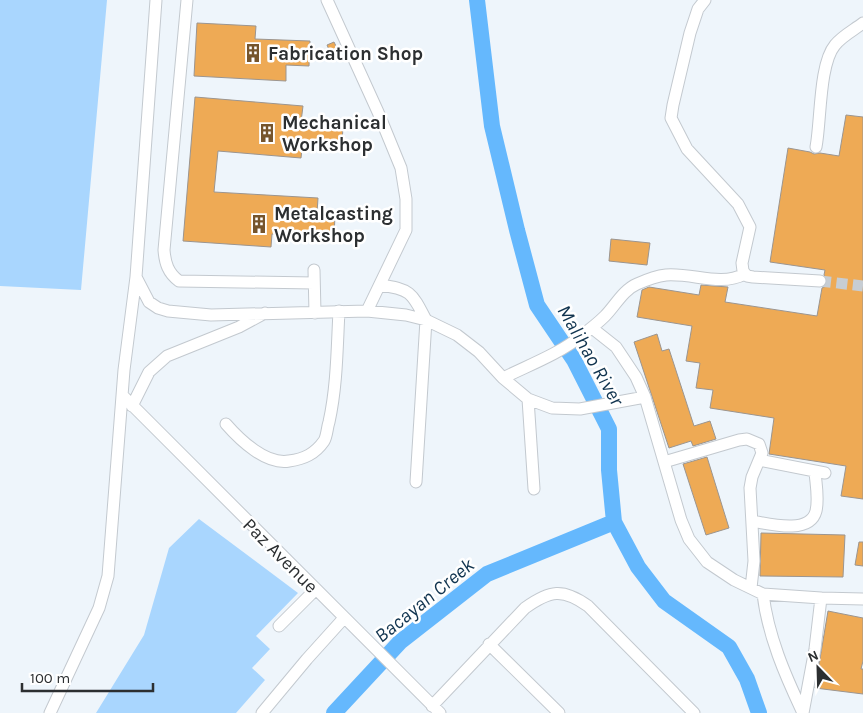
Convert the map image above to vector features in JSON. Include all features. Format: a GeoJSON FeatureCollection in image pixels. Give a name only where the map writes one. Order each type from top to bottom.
{"type":"FeatureCollection","features":[{"type":"Feature","properties":{"kind":"street"},"geometry":{"type":"LineString","coordinates":[[50,713],[99,608],[105,590],[111,556],[124,370],[136,277],[156,0]]}},
{"type":"Feature","properties":{"kind":"street"},"geometry":{"type":"LineString","coordinates":[[187,0],[164,250],[170,272],[179,282],[314,283]]}},
{"type":"Feature","properties":{"kind":"street"},"geometry":{"type":"LineString","coordinates":[[327,0],[378,112],[401,168],[406,199],[406,230],[367,311]]}},
{"type":"Feature","properties":{"kind":"street"},"geometry":{"type":"LineString","coordinates":[[705,0],[698,9],[690,33],[671,118],[687,149],[738,204],[750,227],[742,271],[753,277],[820,281]]}},
{"type":"Feature","properties":{"kind":"street"},"geometry":{"type":"LineString","coordinates":[[816,147],[824,74],[829,55],[836,44],[863,23]]}},
{"type":"Feature","properties":{"kind":"street"},"geometry":{"type":"LineString","coordinates":[[314,270],[314,313]]}},
{"type":"Feature","properties":{"kind":"street"},"geometry":{"type":"LineString","coordinates":[[504,378],[553,354],[579,338],[605,316],[633,286],[646,280],[666,275],[734,280],[745,274]]}},
{"type":"Feature","properties":{"kind":"street"},"geometry":{"type":"LineString","coordinates":[[136,277],[150,302],[158,308],[168,311],[211,315],[267,312],[367,311],[406,315],[426,320],[457,335],[480,352],[504,378],[528,398],[552,408],[580,409],[645,397]]}},
{"type":"Feature","properties":{"kind":"street"},"geometry":{"type":"LineString","coordinates":[[380,285],[396,287],[414,297],[426,320],[416,482]]}},
{"type":"Feature","properties":{"kind":"street"},"geometry":{"type":"LineString","coordinates":[[132,406],[149,372],[167,356],[239,327],[267,312]]}},
{"type":"Feature","properties":{"kind":"street"},"geometry":{"type":"LineString","coordinates":[[226,424],[237,437],[256,451],[280,463],[302,460],[314,452],[325,439],[333,404],[339,312]]}},
{"type":"Feature","properties":{"kind":"street"},"geometry":{"type":"LineString","coordinates":[[592,328],[616,347],[636,377],[645,397],[681,520],[689,539],[707,562],[734,580],[763,594],[863,599]]}},
{"type":"Feature","properties":{"kind":"street","name":"Paz Avenue"},"geometry":{"type":"LineString","coordinates":[[123,396],[436,709]]}},
{"type":"Feature","properties":{"kind":"street"},"geometry":{"type":"LineString","coordinates":[[528,398],[534,488]]}},
{"type":"Feature","properties":{"kind":"street"},"geometry":{"type":"LineString","coordinates":[[664,462],[747,439],[759,444],[762,453],[752,477],[750,488],[754,561],[751,588]]}},
{"type":"Feature","properties":{"kind":"street"},"geometry":{"type":"LineString","coordinates":[[752,521],[784,527],[798,526],[813,517],[816,512],[820,473],[759,460]]}},
{"type":"Feature","properties":{"kind":"street"},"geometry":{"type":"LineString","coordinates":[[278,626],[316,589]]}},
{"type":"Feature","properties":{"kind":"street"},"geometry":{"type":"LineString","coordinates":[[436,709],[489,644],[517,615],[538,599],[560,593],[569,594],[588,606],[694,713]]}},
{"type":"Feature","properties":{"kind":"street"},"geometry":{"type":"LineString","coordinates":[[763,594],[765,614],[784,674],[803,713]]}},
{"type":"Feature","properties":{"kind":"street"},"geometry":{"type":"LineString","coordinates":[[803,713],[815,649],[821,598]]}},
{"type":"Feature","properties":{"kind":"street"},"geometry":{"type":"LineString","coordinates":[[262,713],[344,618]]}},
{"type":"Feature","properties":{"kind":"street"},"geometry":{"type":"LineString","coordinates":[[489,644],[559,713]]}},
{"type":"Feature","properties":{"kind":"shaded area"},"geometry":{"type":"Polygon","coordinates":[[[0,0],[107,0],[81,290],[0,286],[0,0]]]}},
{"type":"Feature","properties":{"kind":"shaded area"},"geometry":{"type":"Polygon","coordinates":[[[199,519],[298,593],[256,636],[270,649],[252,668],[265,680],[236,713],[96,713],[144,635],[169,548],[199,519]]]}},
{"type":"Feature","properties":{"kind":"building","name":"Fabrication Shop"},"geometry":{"type":"Polygon","coordinates":[[[197,23],[256,26],[255,39],[310,41],[309,66],[286,65],[286,81],[194,76],[197,23]]]}},
{"type":"Feature","properties":{"kind":"building"},"geometry":{"type":"Polygon","coordinates":[[[334,42],[341,56],[333,59],[327,45],[334,42]]]}},
{"type":"Feature","properties":{"kind":"building"},"geometry":{"type":"Polygon","coordinates":[[[195,97],[303,106],[301,122],[343,126],[342,144],[303,141],[301,158],[218,151],[214,192],[318,198],[317,213],[335,214],[334,238],[272,234],[271,247],[183,241],[195,97]]]}},
{"type":"Feature","properties":{"kind":"building"},"geometry":{"type":"Polygon","coordinates":[[[846,115],[863,117],[863,499],[841,496],[846,466],[769,454],[774,418],[710,408],[713,390],[696,388],[700,363],[686,361],[692,326],[637,317],[642,290],[649,287],[699,295],[701,285],[728,287],[725,302],[817,316],[822,288],[826,286],[827,282],[824,275],[825,270],[770,262],[788,148],[814,154],[839,156],[846,115]]]}},
{"type":"Feature","properties":{"kind":"building"},"geometry":{"type":"Polygon","coordinates":[[[611,239],[650,243],[647,265],[609,261],[611,239]]]}},
{"type":"Feature","properties":{"kind":"building"},"geometry":{"type":"Polygon","coordinates":[[[657,334],[662,351],[669,349],[694,426],[710,421],[716,439],[693,446],[691,441],[669,448],[634,342],[657,334]]]}},
{"type":"Feature","properties":{"kind":"building"},"geometry":{"type":"Polygon","coordinates":[[[707,457],[729,528],[706,535],[683,464],[707,457]]]}},
{"type":"Feature","properties":{"kind":"building"},"geometry":{"type":"Polygon","coordinates":[[[761,533],[845,535],[843,577],[760,576],[761,533]]]}},
{"type":"Feature","properties":{"kind":"building"},"geometry":{"type":"Polygon","coordinates":[[[859,542],[863,542],[863,566],[855,565],[859,542]]]}},
{"type":"Feature","properties":{"kind":"building"},"geometry":{"type":"Polygon","coordinates":[[[828,611],[863,618],[863,661],[861,669],[863,669],[863,694],[815,688],[828,611]]]}},
{"type":"Feature","properties":{"kind":"waterway","name":"Malihao River"},"geometry":{"type":"LineString","coordinates":[[477,0],[492,126],[517,230],[537,305],[574,360],[609,429],[609,470],[614,522],[638,567],[664,601],[729,647],[747,679],[759,713]]}},
{"type":"Feature","properties":{"kind":"waterway","name":"Bacayan Creek"},"geometry":{"type":"LineString","coordinates":[[334,713],[400,642],[487,574],[614,522]]}},
{"type":"Feature","properties":{"kind":"tunnel"},"geometry":{"type":"LineString","coordinates":[[820,281],[863,286]]}},
{"type":"Feature","properties":{"kind":"place","name":"Fabrication Shop"},"geometry":{"type":"Point","coordinates":[253,53]}},
{"type":"Feature","properties":{"kind":"place","name":"Mechanical Workshop"},"geometry":{"type":"Point","coordinates":[267,133]}},
{"type":"Feature","properties":{"kind":"place","name":"Metalcasting Workshop"},"geometry":{"type":"Point","coordinates":[259,224]}}]}
